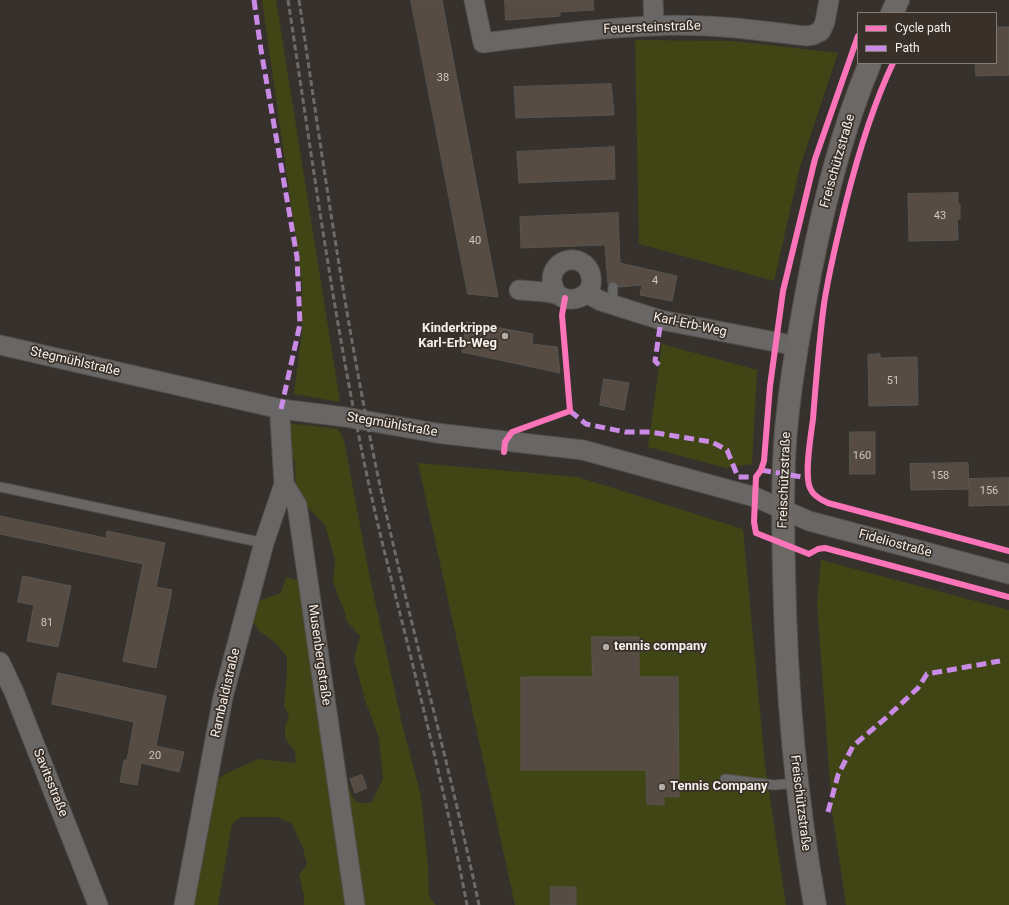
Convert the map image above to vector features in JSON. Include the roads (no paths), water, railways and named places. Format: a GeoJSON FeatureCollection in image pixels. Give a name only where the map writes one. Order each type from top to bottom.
{"type":"FeatureCollection","features":[{"type":"Feature","properties":{"kind":"main road"},"geometry":{"type":"LineString","coordinates":[[892,12],[898,0]]}},
{"type":"Feature","properties":{"kind":"main road","name":"Freischützstraße"},"geometry":{"type":"LineString","coordinates":[[815,905],[797,783],[788,690],[782,510],[786,432],[797,346],[822,215],[835,161],[870,64]]}},
{"type":"Feature","properties":{"kind":"street","name":"Feuersteinstraße"},"geometry":{"type":"LineString","coordinates":[[474,0],[483,44],[563,32],[654,26],[719,27],[806,36],[813,35],[821,31],[825,22],[829,0]]}},
{"type":"Feature","properties":{"kind":"street"},"geometry":{"type":"LineString","coordinates":[[653,0],[654,26]]}},
{"type":"Feature","properties":{"kind":"street"},"geometry":{"type":"LineString","coordinates":[[519,290],[557,294],[570,300],[582,297],[592,282],[589,270],[585,265],[580,261],[573,260],[566,260],[560,263],[552,275],[552,282],[557,294]]}},
{"type":"Feature","properties":{"kind":"street","name":"Karl-Erb-Weg"},"geometry":{"type":"LineString","coordinates":[[586,293],[601,301],[613,296],[661,320],[797,346]]}},
{"type":"Feature","properties":{"kind":"street","name":"Stegmühlstraße"},"geometry":{"type":"LineString","coordinates":[[0,345],[281,408],[345,417],[436,434],[583,450],[755,497],[782,510]]}},
{"type":"Feature","properties":{"kind":"street","name":"Musenbergstraße"},"geometry":{"type":"LineString","coordinates":[[281,408],[280,418],[284,484],[297,505],[355,905]]}},
{"type":"Feature","properties":{"kind":"street","name":"Rambaldistraße"},"geometry":{"type":"LineString","coordinates":[[184,905],[223,697],[264,543],[284,484]]}},
{"type":"Feature","properties":{"kind":"street","name":"Fideliostraße"},"geometry":{"type":"LineString","coordinates":[[782,510],[809,521],[1009,574]]}},
{"type":"Feature","properties":{"kind":"street","name":"Savitsstraße"},"geometry":{"type":"LineString","coordinates":[[0,662],[14,692],[98,905]]}},
{"type":"Feature","properties":{"kind":"lane"},"geometry":{"type":"LineString","coordinates":[[0,487],[264,543]]}},
{"type":"Feature","properties":{"kind":"lane"},"geometry":{"type":"LineString","coordinates":[[725,780],[774,784],[797,783]]}},
{"type":"Feature","properties":{"kind":"railway"},"geometry":{"type":"LineString","coordinates":[[288,0],[333,295],[354,412],[377,521],[442,787],[467,905]]}},
{"type":"Feature","properties":{"kind":"railway"},"geometry":{"type":"LineString","coordinates":[[299,0],[325,175],[364,409],[388,522],[479,905]]}},
{"type":"Feature","properties":{"kind":"place","name":"Kinderkrippe Karl-Erb-Weg"},"geometry":{"type":"Point","coordinates":[505,336]}},
{"type":"Feature","properties":{"kind":"place","name":"tennis company"},"geometry":{"type":"Point","coordinates":[606,647]}},
{"type":"Feature","properties":{"kind":"place","name":"Tennis Company"},"geometry":{"type":"Point","coordinates":[662,787]}}]}
